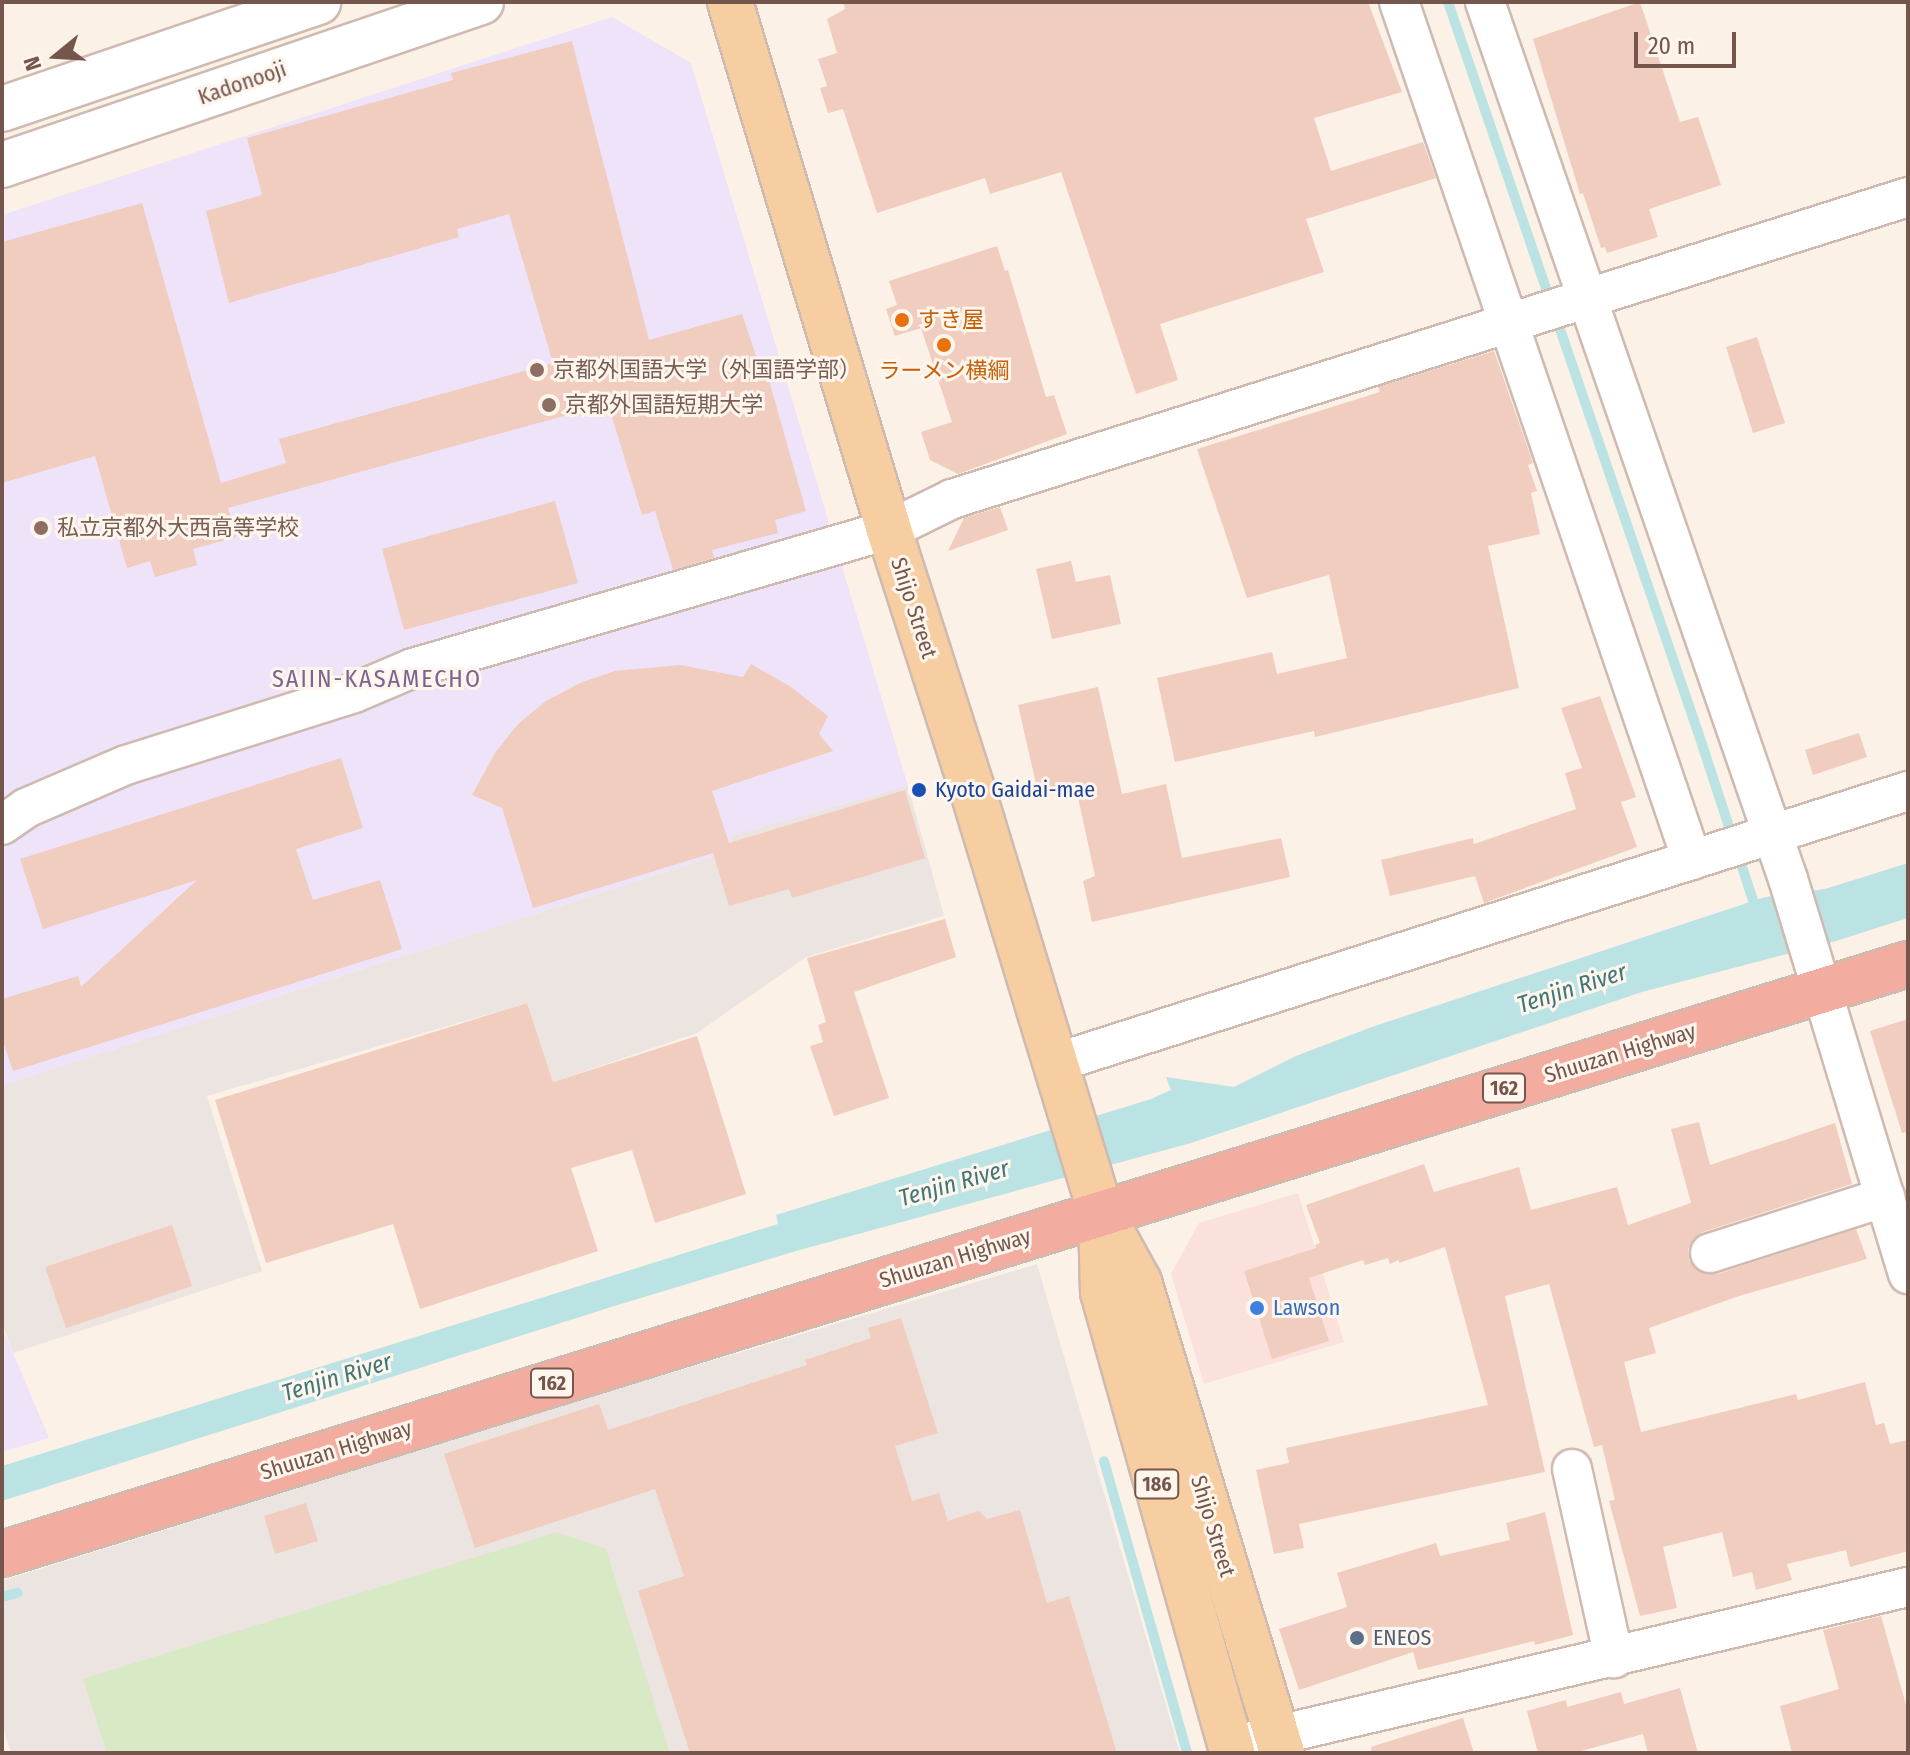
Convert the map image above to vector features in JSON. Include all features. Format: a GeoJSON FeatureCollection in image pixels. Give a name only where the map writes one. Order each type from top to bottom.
{"type":"FeatureCollection","features":[{"type":"Feature","properties":{"kind":"highway","name":"Shuuzan Highway"},"geometry":{"type":"LineString","coordinates":[[2,1554],[1096,1197],[1817,974],[1908,964]]}},
{"type":"Feature","properties":{"kind":"main road","name":"Shijo Street"},"geometry":{"type":"LineString","coordinates":[[730,2],[889,530],[1096,1197],[1139,1282],[1279,1744]]}},
{"type":"Feature","properties":{"kind":"main road","name":"Shijo Street"},"geometry":{"type":"LineString","coordinates":[[1096,1197],[1103,1292],[1232,1750]]}},
{"type":"Feature","properties":{"kind":"street"},"geometry":{"type":"LineString","coordinates":[[2,109],[318,2]]}},
{"type":"Feature","properties":{"kind":"street","name":"Kadonooji"},"geometry":{"type":"LineString","coordinates":[[2,165],[481,2]]}},
{"type":"Feature","properties":{"kind":"street"},"geometry":{"type":"LineString","coordinates":[[1399,2],[1509,323],[1701,857]]}},
{"type":"Feature","properties":{"kind":"street"},"geometry":{"type":"LineString","coordinates":[[1485,2],[1587,298],[1764,836],[1788,879],[1908,1274]]}},
{"type":"Feature","properties":{"kind":"street"},"geometry":{"type":"LineString","coordinates":[[2,825],[26,808],[126,765],[354,693],[413,668],[889,530],[952,499],[1908,197]]}},
{"type":"Feature","properties":{"kind":"street"},"geometry":{"type":"LineString","coordinates":[[1055,1063],[1908,791]]}},
{"type":"Feature","properties":{"kind":"street"},"geometry":{"type":"LineString","coordinates":[[1710,1253],[1885,1197]]}},
{"type":"Feature","properties":{"kind":"street"},"geometry":{"type":"LineString","coordinates":[[1572,1469],[1614,1658]]}},
{"type":"Feature","properties":{"kind":"street"},"geometry":{"type":"LineString","coordinates":[[1232,1750],[1279,1744],[1908,1587]]}},
{"type":"Feature","properties":{"kind":"shaded area"},"geometry":{"type":"Polygon","coordinates":[[[612,17],[691,63],[908,786],[730,836],[734,850],[2,1085],[2,215],[612,17]]]}},
{"type":"Feature","properties":{"kind":"shaded area"},"geometry":{"type":"Polygon","coordinates":[[[908,786],[944,916],[806,957],[697,1033],[553,1082],[527,1003],[207,1096],[262,1271],[13,1353],[2,1323],[2,1085],[734,850],[729,836],[908,786]]]}},
{"type":"Feature","properties":{"kind":"shaded area","name":"Lawson"},"geometry":{"type":"Polygon","coordinates":[[[1298,1193],[1344,1342],[1204,1384],[1171,1274],[1199,1223],[1298,1193]]]}},
{"type":"Feature","properties":{"kind":"shaded area"},"geometry":{"type":"Polygon","coordinates":[[[1037,1264],[1180,1753],[11,1753],[2,1724],[2,1581],[560,1406],[1037,1264]]]}},
{"type":"Feature","properties":{"kind":"shaded area"},"geometry":{"type":"Polygon","coordinates":[[[2,1327],[49,1438],[2,1452],[2,1327]]]}},
{"type":"Feature","properties":{"kind":"green space"},"geometry":{"type":"Polygon","coordinates":[[[557,1532],[606,1549],[670,1753],[107,1753],[83,1679],[557,1532]]]}},
{"type":"Feature","properties":{"kind":"water","name":"Tenjin River"},"geometry":{"type":"Polygon","coordinates":[[[1908,863],[1908,918],[1836,941],[1642,992],[1191,1143],[796,1251],[608,1308],[2,1501],[2,1466],[778,1224],[776,1215],[1151,1099],[1171,1090],[1166,1077],[1234,1087],[1296,1056],[1369,1028],[1765,897],[1825,889],[1908,863]]]}},
{"type":"Feature","properties":{"kind":"building"},"geometry":{"type":"Polygon","coordinates":[[[843,2],[1368,2],[1402,92],[1314,118],[1331,171],[1423,142],[1436,178],[1306,219],[1324,272],[1160,324],[1178,380],[1136,394],[1061,172],[990,194],[985,178],[877,213],[843,109],[828,113],[820,88],[827,86],[818,59],[837,53],[827,19],[845,9],[843,2]]]}},
{"type":"Feature","properties":{"kind":"building"},"geometry":{"type":"Polygon","coordinates":[[[1640,2],[1680,122],[1698,117],[1721,185],[1649,209],[1658,237],[1607,253],[1605,247],[1601,248],[1583,193],[1580,194],[1533,39],[1640,2]]]}},
{"type":"Feature","properties":{"kind":"building"},"geometry":{"type":"Polygon","coordinates":[[[572,41],[649,340],[742,314],[760,368],[765,366],[806,511],[775,520],[778,533],[712,550],[714,558],[673,570],[655,511],[642,515],[608,404],[228,508],[236,537],[193,549],[197,565],[155,577],[150,561],[127,568],[95,456],[2,483],[2,242],[142,203],[221,483],[286,463],[279,439],[553,363],[509,214],[457,229],[459,237],[229,303],[206,211],[262,195],[247,138],[453,80],[451,73],[572,41]]]}},
{"type":"Feature","properties":{"kind":"building"},"geometry":{"type":"Polygon","coordinates":[[[997,246],[1005,271],[1008,270],[1046,397],[1054,395],[1067,434],[958,474],[930,460],[921,432],[952,422],[921,328],[895,336],[886,309],[897,305],[889,281],[997,246]]]}},
{"type":"Feature","properties":{"kind":"building"},"geometry":{"type":"Polygon","coordinates":[[[1757,337],[1785,423],[1753,433],[1726,347],[1757,337]]]}},
{"type":"Feature","properties":{"kind":"building"},"geometry":{"type":"Polygon","coordinates":[[[1494,351],[1533,463],[1528,465],[1537,491],[1531,493],[1540,534],[1488,546],[1519,688],[1315,737],[1314,731],[1175,762],[1157,678],[1272,652],[1277,674],[1347,658],[1329,575],[1247,598],[1197,449],[1380,392],[1378,387],[1494,351]]]}},
{"type":"Feature","properties":{"kind":"building"},"geometry":{"type":"Polygon","coordinates":[[[555,501],[578,583],[404,630],[382,549],[555,501]]]}},
{"type":"Feature","properties":{"kind":"building"},"geometry":{"type":"Polygon","coordinates":[[[1000,507],[1008,530],[948,551],[964,518],[1000,507]]]}},
{"type":"Feature","properties":{"kind":"building"},"geometry":{"type":"Polygon","coordinates":[[[1071,561],[1076,582],[1110,575],[1121,624],[1052,639],[1036,569],[1071,561]]]}},
{"type":"Feature","properties":{"kind":"building"},"geometry":{"type":"Polygon","coordinates":[[[751,664],[791,687],[828,716],[819,734],[833,751],[712,791],[729,843],[905,790],[925,858],[792,898],[789,889],[729,906],[713,853],[533,908],[502,808],[472,795],[495,753],[518,724],[546,701],[580,683],[615,671],[680,665],[743,677],[751,664]]]}},
{"type":"Feature","properties":{"kind":"building"},"geometry":{"type":"Polygon","coordinates":[[[1098,687],[1122,794],[1166,784],[1182,858],[1281,838],[1290,877],[1092,922],[1083,881],[1095,876],[1076,788],[1039,797],[1018,705],[1098,687]]]}},
{"type":"Feature","properties":{"kind":"building"},"geometry":{"type":"Polygon","coordinates":[[[1600,696],[1636,797],[1621,802],[1637,847],[1484,903],[1475,876],[1390,896],[1381,860],[1473,838],[1474,844],[1576,809],[1565,773],[1582,768],[1561,708],[1600,696]]]}},
{"type":"Feature","properties":{"kind":"building"},"geometry":{"type":"Polygon","coordinates":[[[1859,733],[1867,757],[1813,775],[1805,750],[1859,733]]]}},
{"type":"Feature","properties":{"kind":"building"},"geometry":{"type":"Polygon","coordinates":[[[341,758],[363,828],[296,849],[313,900],[380,880],[402,949],[13,1071],[2,1038],[2,999],[78,976],[81,987],[197,880],[43,929],[20,859],[341,758]]]}},
{"type":"Feature","properties":{"kind":"building"},"geometry":{"type":"Polygon","coordinates":[[[945,919],[956,957],[854,992],[889,1098],[834,1116],[810,1046],[823,1042],[818,1025],[826,1022],[807,958],[945,919]]]}},
{"type":"Feature","properties":{"kind":"building"},"geometry":{"type":"Polygon","coordinates":[[[527,1003],[553,1082],[697,1036],[746,1194],[655,1223],[632,1150],[571,1168],[598,1251],[420,1309],[393,1224],[266,1263],[215,1100],[527,1003]]]}},
{"type":"Feature","properties":{"kind":"building"},"geometry":{"type":"Polygon","coordinates":[[[1908,1019],[1908,1132],[1902,1133],[1870,1031],[1908,1019]]]}},
{"type":"Feature","properties":{"kind":"building"},"geometry":{"type":"Polygon","coordinates":[[[1699,1122],[1710,1165],[1835,1123],[1852,1184],[1703,1232],[1693,1239],[1688,1249],[1689,1260],[1696,1270],[1717,1274],[1856,1229],[1867,1259],[1739,1296],[1649,1328],[1656,1353],[1624,1362],[1641,1432],[1796,1394],[1798,1400],[1865,1382],[1876,1425],[1884,1423],[1890,1444],[1908,1440],[1908,1551],[1850,1567],[1846,1550],[1787,1564],[1792,1580],[1756,1590],[1752,1572],[1733,1577],[1722,1532],[1663,1547],[1677,1608],[1640,1616],[1609,1501],[1615,1500],[1602,1445],[1594,1447],[1549,1284],[1505,1296],[1545,1472],[1299,1524],[1304,1548],[1274,1554],[1256,1470],[1289,1463],[1286,1448],[1488,1405],[1445,1247],[1399,1263],[1399,1260],[1390,1264],[1388,1258],[1365,1265],[1363,1260],[1309,1278],[1329,1341],[1272,1359],[1244,1271],[1316,1248],[1315,1245],[1320,1243],[1306,1205],[1424,1164],[1434,1192],[1519,1167],[1531,1210],[1617,1187],[1628,1225],[1691,1203],[1671,1129],[1699,1122]]]}},
{"type":"Feature","properties":{"kind":"building"},"geometry":{"type":"Polygon","coordinates":[[[172,1225],[192,1286],[66,1328],[45,1267],[172,1225]]]}},
{"type":"Feature","properties":{"kind":"building"},"geometry":{"type":"Polygon","coordinates":[[[901,1318],[938,1433],[895,1446],[912,1501],[939,1493],[948,1521],[979,1511],[987,1519],[1020,1510],[1047,1603],[1069,1596],[1117,1753],[690,1753],[638,1591],[684,1576],[655,1489],[475,1548],[444,1454],[599,1404],[608,1430],[807,1365],[805,1360],[871,1338],[868,1328],[901,1318]]]}},
{"type":"Feature","properties":{"kind":"building"},"geometry":{"type":"Polygon","coordinates":[[[306,1503],[318,1541],[275,1554],[264,1516],[306,1503]]]}},
{"type":"Feature","properties":{"kind":"building"},"geometry":{"type":"Polygon","coordinates":[[[1545,1512],[1573,1635],[1535,1645],[1534,1641],[1418,1670],[1413,1652],[1299,1690],[1279,1629],[1347,1607],[1337,1573],[1436,1543],[1440,1556],[1510,1540],[1506,1523],[1545,1512]]]}},
{"type":"Feature","properties":{"kind":"building"},"geometry":{"type":"Polygon","coordinates":[[[1881,1616],[1908,1712],[1908,1753],[1792,1753],[1780,1706],[1839,1689],[1823,1630],[1881,1616]]]}},
{"type":"Feature","properties":{"kind":"building"},"geometry":{"type":"Polygon","coordinates":[[[1680,1688],[1698,1753],[1648,1753],[1643,1734],[1574,1753],[1538,1753],[1527,1711],[1566,1700],[1567,1707],[1621,1692],[1624,1704],[1680,1688]]]}},
{"type":"Feature","properties":{"kind":"building"},"geometry":{"type":"Polygon","coordinates":[[[1463,1718],[1474,1753],[1372,1753],[1371,1747],[1463,1718]]]}},
{"type":"Feature","properties":{"kind":"waterway"},"geometry":{"type":"LineString","coordinates":[[1448,2],[1757,913]]}},
{"type":"Feature","properties":{"kind":"waterway"},"geometry":{"type":"LineString","coordinates":[[1104,1461],[1187,1753]]}},
{"type":"Feature","properties":{"kind":"waterway"},"geometry":{"type":"LineString","coordinates":[[2,1597],[17,1593]]}},
{"type":"Feature","properties":{"kind":"place","name":"すき屋"},"geometry":{"type":"Point","coordinates":[902,320]}},
{"type":"Feature","properties":{"kind":"place","name":"ラーメン横綱"},"geometry":{"type":"Point","coordinates":[944,345]}},
{"type":"Feature","properties":{"kind":"place","name":"京都外国語大学（外国語学部）"},"geometry":{"type":"Point","coordinates":[537,370]}},
{"type":"Feature","properties":{"kind":"place","name":"京都外国語短期大学"},"geometry":{"type":"Point","coordinates":[549,405]}},
{"type":"Feature","properties":{"kind":"place","name":"私立京都外大西高等学校"},"geometry":{"type":"Point","coordinates":[41,528]}},
{"type":"Feature","properties":{"kind":"place","name":"Kyoto Gaidai-mae"},"geometry":{"type":"Point","coordinates":[919,790]}},
{"type":"Feature","properties":{"kind":"place","name":"Lawson"},"geometry":{"type":"Point","coordinates":[1257,1308]}},
{"type":"Feature","properties":{"kind":"place","name":"ENEOS"},"geometry":{"type":"Point","coordinates":[1357,1638]}},
{"type":"Feature","properties":{"kind":"district","name":"SAIIN-KASAMECHO"},"geometry":{"type":"Point","coordinates":[377,680]}}]}
